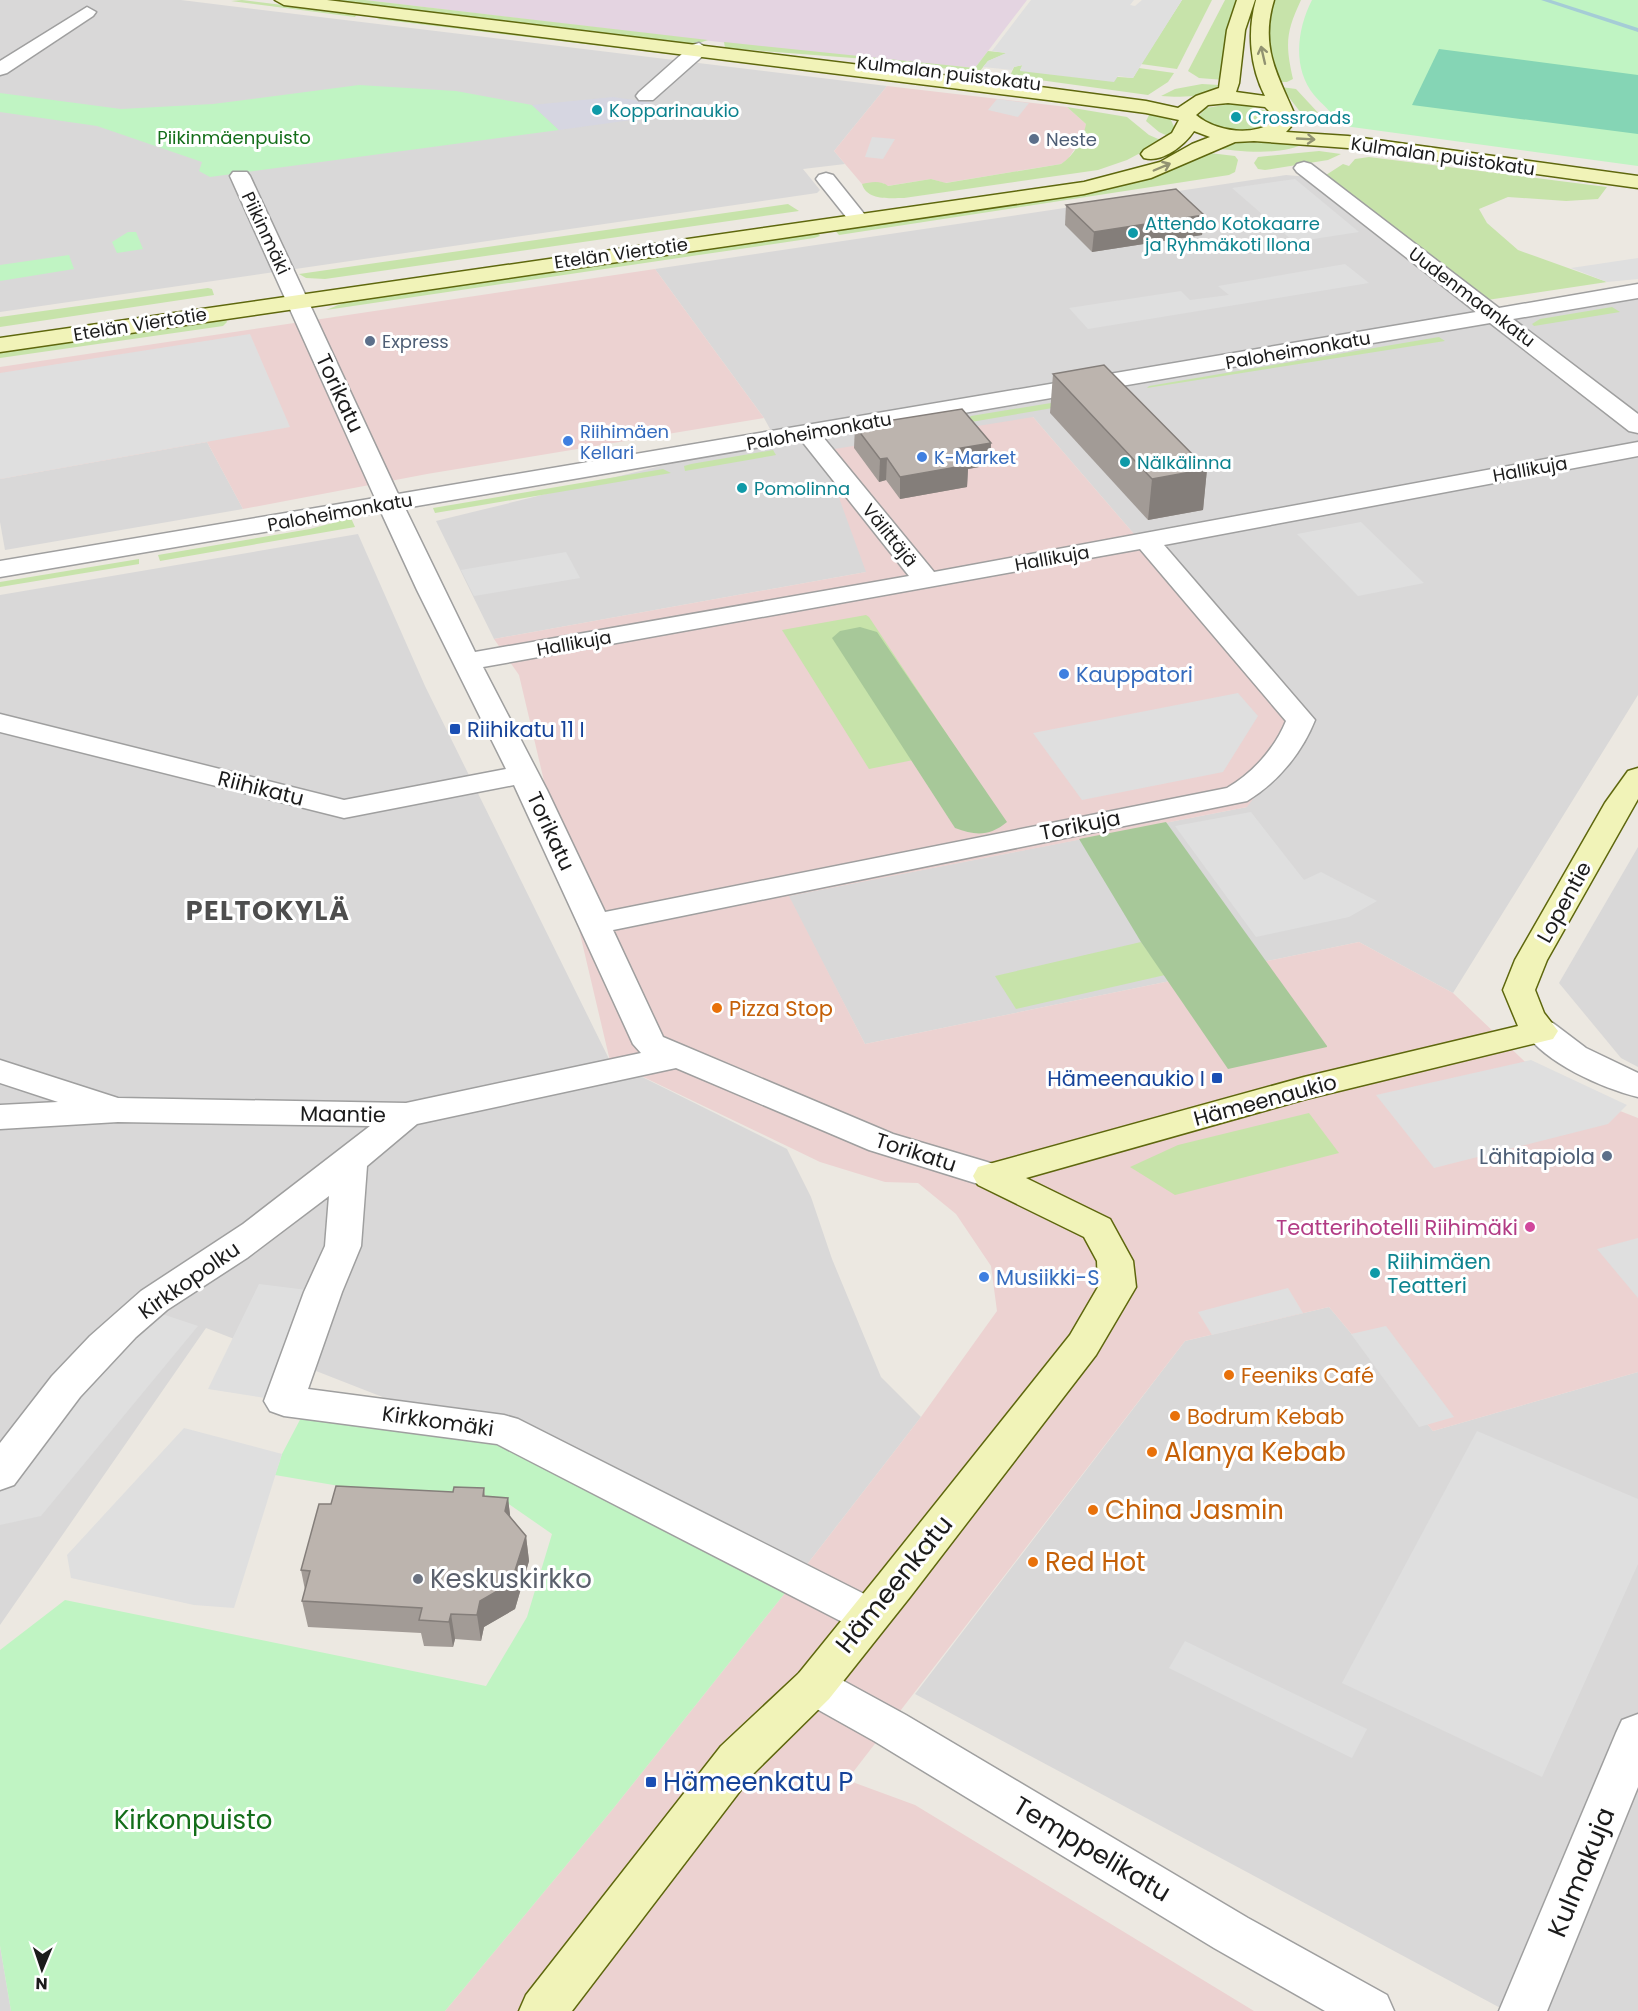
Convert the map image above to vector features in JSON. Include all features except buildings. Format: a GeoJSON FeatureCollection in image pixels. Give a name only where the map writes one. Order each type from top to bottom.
{"type":"FeatureCollection","features":[{"type":"Feature","properties":{"kind":"street","name":"Kulmalan puistokatu"},"geometry":{"type":"LineString","coordinates":[[284,0],[699,49],[889,64],[1197,109],[1256,100],[1284,112],[1368,133],[1638,169]]}},
{"type":"Feature","properties":{"kind":"street","name":"Etelän Viertotie"},"geometry":{"type":"LineString","coordinates":[[0,345],[294,296],[854,214],[1094,174],[1137,161],[1174,141],[1186,131],[1197,109],[1227,91],[1230,83],[1236,30],[1246,0]]}},
{"type":"Feature","properties":{"kind":"street"},"geometry":{"type":"LineString","coordinates":[[1265,0],[1259,25],[1260,43],[1270,84],[1284,112]]}},
{"type":"Feature","properties":{"kind":"street"},"geometry":{"type":"LineString","coordinates":[[0,69],[87,12]]}},
{"type":"Feature","properties":{"kind":"street"},"geometry":{"type":"LineString","coordinates":[[646,96],[699,49]]}},
{"type":"Feature","properties":{"kind":"street","name":"Kulmalan puistokatu"},"geometry":{"type":"LineString","coordinates":[[1197,109],[1208,130],[1241,135],[1348,142],[1638,182]]}},
{"type":"Feature","properties":{"kind":"street","name":"Etelän Viertotie"},"geometry":{"type":"LineString","coordinates":[[854,214],[1118,181],[1167,166],[1199,148],[1241,135],[1276,129],[1283,125],[1284,112]]}},
{"type":"Feature","properties":{"kind":"street","name":"Uudenmaankatu"},"geometry":{"type":"LineString","coordinates":[[1304,168],[1638,426]]}},
{"type":"Feature","properties":{"kind":"street","name":"Piikinmäki"},"geometry":{"type":"LineString","coordinates":[[240,176],[294,296]]}},
{"type":"Feature","properties":{"kind":"street"},"geometry":{"type":"LineString","coordinates":[[826,179],[854,214]]}},
{"type":"Feature","properties":{"kind":"street","name":"Paloheimonkatu"},"geometry":{"type":"LineString","coordinates":[[0,569],[1638,291]]}},
{"type":"Feature","properties":{"kind":"street","name":"Etelän Viertotie"},"geometry":{"type":"LineString","coordinates":[[0,332],[294,296]]}},
{"type":"Feature","properties":{"kind":"street","name":"Torikatu"},"geometry":{"type":"LineString","coordinates":[[294,296],[466,663],[524,774],[650,1044],[881,1142],[991,1176]]}},
{"type":"Feature","properties":{"kind":"street","name":"Välittäjä"},"geometry":{"type":"LineString","coordinates":[[807,432],[927,581]]}},
{"type":"Feature","properties":{"kind":"street","name":"Hallikuja"},"geometry":{"type":"LineString","coordinates":[[466,663],[1147,541],[1638,449]]}},
{"type":"Feature","properties":{"kind":"street","name":"Torikuja"},"geometry":{"type":"LineString","coordinates":[[594,924],[1236,795],[1251,787],[1297,733],[1301,720],[1147,541]]}},
{"type":"Feature","properties":{"kind":"street","name":"Riihikatu"},"geometry":{"type":"LineString","coordinates":[[0,723],[344,809],[524,774]]}},
{"type":"Feature","properties":{"kind":"street","name":"Lopentie"},"geometry":{"type":"LineString","coordinates":[[1541,1031],[1529,1017],[1519,990],[1531,960],[1620,803],[1638,777]]}},
{"type":"Feature","properties":{"kind":"street"},"geometry":{"type":"LineString","coordinates":[[1541,1031],[1548,1039],[1576,1057],[1638,1086]]}},
{"type":"Feature","properties":{"kind":"street","name":"Hämeenaukio"},"geometry":{"type":"LineString","coordinates":[[991,1176],[1304,1088],[1541,1031]]}},
{"type":"Feature","properties":{"kind":"street","name":"Maantie"},"geometry":{"type":"LineString","coordinates":[[0,1117],[118,1110],[406,1114],[680,1056]]}},
{"type":"Feature","properties":{"kind":"street"},"geometry":{"type":"LineString","coordinates":[[0,1071],[118,1110]]}},
{"type":"Feature","properties":{"kind":"street","name":"Kirkkopolku"},"geometry":{"type":"LineString","coordinates":[[0,1473],[56,1400],[102,1348],[144,1308],[233,1249],[350,1163],[406,1114]]}},
{"type":"Feature","properties":{"kind":"street","name":"Kirkkomäki"},"geometry":{"type":"LineString","coordinates":[[350,1163],[342,1246],[284,1401],[504,1430],[869,1616]]}},
{"type":"Feature","properties":{"kind":"street","name":"Hämeenkatu"},"geometry":{"type":"LineString","coordinates":[[543,2011],[737,1760],[814,1686],[1083,1345],[1117,1287],[1115,1261],[1097,1228],[991,1176]]}},
{"type":"Feature","properties":{"kind":"street","name":"Temppelikatu"},"geometry":{"type":"LineString","coordinates":[[814,1686],[890,1728],[1231,1933],[1341,2003]]}},
{"type":"Feature","properties":{"kind":"street","name":"Kulmakuja"},"geometry":{"type":"LineString","coordinates":[[1523,2011],[1638,1733]]}},
{"type":"Feature","properties":{"kind":"shaded area"},"geometry":{"type":"Polygon","coordinates":[[[0,0],[181,0],[887,86],[834,151],[845,164],[803,169],[820,190],[817,193],[0,312],[0,0]]]}},
{"type":"Feature","properties":{"kind":"shaded area"},"geometry":{"type":"Polygon","coordinates":[[[365,0],[1027,0],[975,68],[796,51],[365,0]]]}},
{"type":"Feature","properties":{"kind":"shaded area"},"geometry":{"type":"Polygon","coordinates":[[[1031,0],[1134,0],[1130,5],[1135,6],[1142,0],[1182,0],[1133,78],[1118,76],[1114,82],[1020,71],[1022,65],[1012,70],[983,67],[988,61],[1006,53],[992,51],[1031,0]]]}},
{"type":"Feature","properties":{"kind":"shaded area"},"geometry":{"type":"Polygon","coordinates":[[[887,86],[1067,107],[1086,124],[1085,133],[1068,159],[1061,164],[945,183],[931,179],[887,186],[883,183],[862,184],[834,151],[887,86]]]}},
{"type":"Feature","properties":{"kind":"shaded area","name":"Kopparinaukio"},"geometry":{"type":"Polygon","coordinates":[[[613,97],[649,102],[660,116],[559,130],[532,105],[613,97]]]}},
{"type":"Feature","properties":{"kind":"shaded area"},"geometry":{"type":"Polygon","coordinates":[[[997,99],[1029,103],[1018,117],[988,110],[997,99]]]}},
{"type":"Feature","properties":{"kind":"shaded area"},"geometry":{"type":"Polygon","coordinates":[[[872,137],[895,139],[883,159],[865,157],[872,137]]]}},
{"type":"Feature","properties":{"kind":"shaded area"},"geometry":{"type":"Polygon","coordinates":[[[1286,175],[1309,177],[1495,316],[1638,288],[1638,695],[1453,993],[1359,942],[865,1044],[788,896],[1247,807],[1134,534],[1033,417],[866,572],[494,639],[436,521],[775,438],[764,418],[655,269],[1286,175]]]}},
{"type":"Feature","properties":{"kind":"shaded area"},"geometry":{"type":"Polygon","coordinates":[[[1295,179],[1359,232],[1294,242],[1232,188],[1295,179]]]}},
{"type":"Feature","properties":{"kind":"shaded area"},"geometry":{"type":"Polygon","coordinates":[[[1638,258],[1638,279],[1607,282],[1571,268],[1638,258]]]}},
{"type":"Feature","properties":{"kind":"shaded area"},"geometry":{"type":"Polygon","coordinates":[[[1345,264],[1369,283],[1088,329],[1069,308],[1181,291],[1190,300],[1229,295],[1218,286],[1345,264]]]}},
{"type":"Feature","properties":{"kind":"shaded area"},"geometry":{"type":"Polygon","coordinates":[[[655,269],[764,418],[427,474],[243,509],[207,442],[0,479],[0,367],[655,269]]]}},
{"type":"Feature","properties":{"kind":"shaded area"},"geometry":{"type":"Polygon","coordinates":[[[250,334],[290,427],[0,479],[0,373],[250,334]]]}},
{"type":"Feature","properties":{"kind":"shaded area"},"geometry":{"type":"Polygon","coordinates":[[[1033,417],[1134,534],[1311,723],[1247,807],[789,896],[865,1044],[1359,942],[1453,993],[1546,1082],[1638,1118],[1638,1372],[1433,1431],[1329,1307],[1185,1341],[847,1780],[915,1805],[1254,2011],[445,2011],[612,1810],[785,1593],[921,1417],[997,1311],[991,1266],[956,1214],[918,1183],[885,1182],[820,1162],[610,1061],[519,675],[494,639],[866,572],[822,451],[1033,417]]]}},
{"type":"Feature","properties":{"kind":"shaded area"},"geometry":{"type":"Polygon","coordinates":[[[207,442],[243,509],[5,550],[0,522],[0,479],[207,442]]]}},
{"type":"Feature","properties":{"kind":"shaded area"},"geometry":{"type":"Polygon","coordinates":[[[1361,522],[1424,583],[1358,596],[1297,534],[1361,522]]]}},
{"type":"Feature","properties":{"kind":"shaded area"},"geometry":{"type":"Polygon","coordinates":[[[358,534],[425,686],[610,1061],[787,1149],[811,1197],[832,1259],[881,1377],[921,1417],[785,1593],[495,1441],[206,1328],[0,1625],[0,595],[358,534]]]}},
{"type":"Feature","properties":{"kind":"shaded area"},"geometry":{"type":"Polygon","coordinates":[[[566,552],[580,578],[474,596],[461,570],[566,552]]]}},
{"type":"Feature","properties":{"kind":"shaded area"},"geometry":{"type":"Polygon","coordinates":[[[1238,693],[1258,716],[1223,772],[1082,800],[1033,733],[1238,693]]]}},
{"type":"Feature","properties":{"kind":"shaded area"},"geometry":{"type":"Polygon","coordinates":[[[1251,812],[1304,880],[1321,872],[1377,901],[1349,917],[1256,937],[1175,826],[1251,812]]]}},
{"type":"Feature","properties":{"kind":"shaded area"},"geometry":{"type":"Polygon","coordinates":[[[1638,847],[1638,1067],[1621,1058],[1559,983],[1638,847]]]}},
{"type":"Feature","properties":{"kind":"shaded area"},"geometry":{"type":"Polygon","coordinates":[[[1531,1060],[1627,1105],[1608,1124],[1434,1168],[1376,1095],[1531,1060]]]}},
{"type":"Feature","properties":{"kind":"shaded area"},"geometry":{"type":"Polygon","coordinates":[[[1638,1238],[1638,1298],[1597,1249],[1638,1238]]]}},
{"type":"Feature","properties":{"kind":"shaded area"},"geometry":{"type":"Polygon","coordinates":[[[259,1284],[323,1292],[284,1401],[208,1389],[259,1284]]]}},
{"type":"Feature","properties":{"kind":"shaded area"},"geometry":{"type":"Polygon","coordinates":[[[1288,1288],[1303,1313],[1212,1335],[1198,1312],[1288,1288]]]}},
{"type":"Feature","properties":{"kind":"shaded area"},"geometry":{"type":"Polygon","coordinates":[[[1329,1307],[1433,1431],[1638,1372],[1638,2011],[1506,2011],[915,1694],[1185,1341],[1329,1307]]]}},
{"type":"Feature","properties":{"kind":"shaded area"},"geometry":{"type":"Polygon","coordinates":[[[144,1308],[198,1326],[41,1516],[0,1525],[0,1474],[144,1308]]]}},
{"type":"Feature","properties":{"kind":"shaded area"},"geometry":{"type":"Polygon","coordinates":[[[1386,1326],[1454,1417],[1419,1427],[1351,1334],[1386,1326]]]}},
{"type":"Feature","properties":{"kind":"shaded area"},"geometry":{"type":"Polygon","coordinates":[[[184,1428],[282,1454],[234,1608],[194,1605],[71,1578],[67,1555],[184,1428]]]}},
{"type":"Feature","properties":{"kind":"shaded area"},"geometry":{"type":"Polygon","coordinates":[[[1477,1431],[1638,1499],[1638,1564],[1542,1777],[1342,1683],[1477,1431]]]}},
{"type":"Feature","properties":{"kind":"shaded area"},"geometry":{"type":"Polygon","coordinates":[[[1185,1641],[1367,1729],[1352,1758],[1169,1668],[1185,1641]]]}},
{"type":"Feature","properties":{"kind":"shaded area"},"geometry":{"type":"Polygon","coordinates":[[[0,1946],[11,2011],[0,2011],[0,1946]]]}},
{"type":"Feature","properties":{"kind":"green space"},"geometry":{"type":"Polygon","coordinates":[[[242,0],[357,14],[355,17],[231,1],[242,0]]]}},
{"type":"Feature","properties":{"kind":"green space"},"geometry":{"type":"Polygon","coordinates":[[[317,0],[365,0],[708,40],[696,44],[317,0]]]}},
{"type":"Feature","properties":{"kind":"green space"},"geometry":{"type":"Polygon","coordinates":[[[1182,0],[1212,0],[1177,69],[1141,64],[1182,0]]]}},
{"type":"Feature","properties":{"kind":"green space"},"geometry":{"type":"Polygon","coordinates":[[[1225,0],[1240,0],[1224,80],[1199,78],[1188,71],[1225,0]]]}},
{"type":"Feature","properties":{"kind":"green space"},"geometry":{"type":"Polygon","coordinates":[[[1272,0],[1301,0],[1288,38],[1293,79],[1287,82],[1277,82],[1272,61],[1269,31],[1272,0]]]}},
{"type":"Feature","properties":{"kind":"green space"},"geometry":{"type":"Polygon","coordinates":[[[1312,0],[1638,0],[1638,166],[1337,125],[1330,112],[1314,95],[1302,73],[1300,36],[1312,0]]]}},
{"type":"Feature","properties":{"kind":"green space"},"geometry":{"type":"Polygon","coordinates":[[[383,17],[674,51],[677,55],[377,19],[383,17]]]}},
{"type":"Feature","properties":{"kind":"green space"},"geometry":{"type":"Polygon","coordinates":[[[724,42],[975,68],[988,51],[1007,53],[988,61],[980,71],[972,72],[879,60],[725,48],[724,42]]]}},
{"type":"Feature","properties":{"kind":"green space"},"geometry":{"type":"Polygon","coordinates":[[[1439,49],[1638,75],[1638,134],[1412,105],[1439,49]]]}},
{"type":"Feature","properties":{"kind":"green space"},"geometry":{"type":"Polygon","coordinates":[[[1023,65],[1020,70],[1133,78],[1139,68],[1174,73],[1168,82],[1148,95],[1010,76],[1014,67],[1023,65]]]}},
{"type":"Feature","properties":{"kind":"green space"},"geometry":{"type":"Polygon","coordinates":[[[1202,84],[1219,85],[1199,95],[1161,96],[1175,89],[1202,84]]]}},
{"type":"Feature","properties":{"kind":"green space","name":"Piikinmäenpuisto"},"geometry":{"type":"Polygon","coordinates":[[[359,85],[456,91],[532,105],[559,130],[210,177],[199,171],[202,162],[97,126],[0,112],[0,93],[121,109],[213,104],[359,85]]]}},
{"type":"Feature","properties":{"kind":"green space"},"geometry":{"type":"Polygon","coordinates":[[[1281,87],[1296,89],[1322,117],[1323,122],[1301,113],[1281,87]]]}},
{"type":"Feature","properties":{"kind":"green space"},"geometry":{"type":"Polygon","coordinates":[[[1236,103],[1267,111],[1273,120],[1258,129],[1235,131],[1213,127],[1199,116],[1206,108],[1236,103]]]}},
{"type":"Feature","properties":{"kind":"green space"},"geometry":{"type":"Polygon","coordinates":[[[1067,107],[1127,117],[1149,135],[1163,141],[1127,160],[1098,170],[904,198],[874,196],[862,184],[879,182],[888,186],[931,179],[946,183],[1061,164],[1077,147],[1086,124],[1067,107]]]}},
{"type":"Feature","properties":{"kind":"green space"},"geometry":{"type":"Polygon","coordinates":[[[1151,111],[1171,120],[1175,129],[1170,137],[1159,132],[1146,121],[1151,111]]]}},
{"type":"Feature","properties":{"kind":"green space"},"geometry":{"type":"Polygon","coordinates":[[[1307,142],[1297,147],[1273,151],[1211,148],[1238,143],[1307,142]]]}},
{"type":"Feature","properties":{"kind":"green space"},"geometry":{"type":"Polygon","coordinates":[[[1319,151],[1341,154],[1328,160],[1265,170],[1258,169],[1254,163],[1258,157],[1319,151]]]}},
{"type":"Feature","properties":{"kind":"green space"},"geometry":{"type":"Polygon","coordinates":[[[1201,152],[1235,156],[1238,160],[1235,172],[1229,175],[839,235],[832,227],[1130,183],[1158,175],[1201,152]]]}},
{"type":"Feature","properties":{"kind":"green space"},"geometry":{"type":"Polygon","coordinates":[[[1369,157],[1607,187],[1598,199],[1566,201],[1508,197],[1479,209],[1487,223],[1518,250],[1607,282],[1487,300],[1327,178],[1326,175],[1343,164],[1349,166],[1355,159],[1369,157]]]}},
{"type":"Feature","properties":{"kind":"green space"},"geometry":{"type":"Polygon","coordinates":[[[788,204],[799,211],[325,279],[306,278],[299,274],[788,204]]]}},
{"type":"Feature","properties":{"kind":"green space"},"geometry":{"type":"Polygon","coordinates":[[[816,231],[820,236],[814,238],[326,310],[353,299],[816,231]]]}},
{"type":"Feature","properties":{"kind":"green space"},"geometry":{"type":"Polygon","coordinates":[[[128,232],[136,232],[143,249],[117,253],[112,242],[128,232]]]}},
{"type":"Feature","properties":{"kind":"green space"},"geometry":{"type":"Polygon","coordinates":[[[69,255],[74,269],[0,281],[0,265],[69,255]]]}},
{"type":"Feature","properties":{"kind":"green space"},"geometry":{"type":"Polygon","coordinates":[[[212,289],[214,295],[0,327],[0,317],[212,289]]]}},
{"type":"Feature","properties":{"kind":"green space"},"geometry":{"type":"Polygon","coordinates":[[[1612,307],[1620,312],[1534,326],[1532,324],[1540,319],[1612,307]]]}},
{"type":"Feature","properties":{"kind":"green space"},"geometry":{"type":"Polygon","coordinates":[[[225,317],[227,322],[223,326],[0,358],[0,350],[225,317]]]}},
{"type":"Feature","properties":{"kind":"green space"},"geometry":{"type":"Polygon","coordinates":[[[1439,337],[1445,341],[1147,388],[1149,386],[1439,337]]]}},
{"type":"Feature","properties":{"kind":"green space"},"geometry":{"type":"Polygon","coordinates":[[[1124,391],[1129,395],[971,422],[968,419],[971,416],[1124,391]]]}},
{"type":"Feature","properties":{"kind":"green space"},"geometry":{"type":"Polygon","coordinates":[[[773,450],[776,455],[685,471],[684,466],[691,464],[773,450]]]}},
{"type":"Feature","properties":{"kind":"green space"},"geometry":{"type":"Polygon","coordinates":[[[663,469],[671,473],[435,513],[433,508],[663,469]]]}},
{"type":"Feature","properties":{"kind":"green space"},"geometry":{"type":"Polygon","coordinates":[[[351,518],[355,527],[160,561],[158,555],[310,529],[351,518]]]}},
{"type":"Feature","properties":{"kind":"green space"},"geometry":{"type":"Polygon","coordinates":[[[139,559],[139,564],[0,587],[0,582],[139,559]]]}},
{"type":"Feature","properties":{"kind":"green space"},"geometry":{"type":"Polygon","coordinates":[[[866,615],[958,751],[869,769],[782,630],[866,615]]]}},
{"type":"Feature","properties":{"kind":"green space"},"geometry":{"type":"Polygon","coordinates":[[[860,627],[877,632],[1007,822],[1001,827],[983,833],[955,828],[832,638],[840,631],[860,627]]]}},
{"type":"Feature","properties":{"kind":"green space"},"geometry":{"type":"Polygon","coordinates":[[[1166,822],[1327,1047],[1228,1069],[1141,942],[1079,839],[1166,822]]]}},
{"type":"Feature","properties":{"kind":"green space"},"geometry":{"type":"Polygon","coordinates":[[[1141,942],[1165,975],[1016,1009],[995,976],[1141,942]]]}},
{"type":"Feature","properties":{"kind":"green space"},"geometry":{"type":"Polygon","coordinates":[[[1309,1113],[1339,1153],[1175,1195],[1130,1167],[1178,1145],[1309,1113]]]}},
{"type":"Feature","properties":{"kind":"green space","name":"Kirkonpuisto"},"geometry":{"type":"Polygon","coordinates":[[[303,1414],[495,1441],[785,1593],[612,1810],[445,2011],[11,2011],[0,1946],[0,1650],[65,1600],[486,1686],[527,1617],[552,1534],[506,1502],[345,1487],[275,1475],[282,1454],[303,1414]]]}},
{"type":"Feature","properties":{"kind":"waterway"},"geometry":{"type":"LineString","coordinates":[[1544,0],[1638,30]]}},
{"type":"Feature","properties":{"kind":"place","name":"Kopparinaukio"},"geometry":{"type":"Point","coordinates":[597,110]}},
{"type":"Feature","properties":{"kind":"place","name":"Crossroads"},"geometry":{"type":"Point","coordinates":[1236,117]}},
{"type":"Feature","properties":{"kind":"place","name":"Neste"},"geometry":{"type":"Point","coordinates":[1034,139]}},
{"type":"Feature","properties":{"kind":"place","name":"Attendo Kotokaarre ja Ryhmäkoti Ilona"},"geometry":{"type":"Point","coordinates":[1133,233]}},
{"type":"Feature","properties":{"kind":"place","name":"Express"},"geometry":{"type":"Point","coordinates":[370,341]}},
{"type":"Feature","properties":{"kind":"place","name":"Riihimäen Kellari"},"geometry":{"type":"Point","coordinates":[568,441]}},
{"type":"Feature","properties":{"kind":"place","name":"K-Market"},"geometry":{"type":"Point","coordinates":[922,457]}},
{"type":"Feature","properties":{"kind":"place","name":"Nälkälinna"},"geometry":{"type":"Point","coordinates":[1125,462]}},
{"type":"Feature","properties":{"kind":"place","name":"Pomolinna"},"geometry":{"type":"Point","coordinates":[742,488]}},
{"type":"Feature","properties":{"kind":"place","name":"Kauppatori"},"geometry":{"type":"Point","coordinates":[1064,674]}},
{"type":"Feature","properties":{"kind":"place","name":"Riihikatu 11 I"},"geometry":{"type":"Point","coordinates":[455,729]}},
{"type":"Feature","properties":{"kind":"place","name":"Pizza Stop"},"geometry":{"type":"Point","coordinates":[717,1008]}},
{"type":"Feature","properties":{"kind":"place","name":"Hämeenaukio I"},"geometry":{"type":"Point","coordinates":[1217,1078]}},
{"type":"Feature","properties":{"kind":"place","name":"Lähitapiola"},"geometry":{"type":"Point","coordinates":[1607,1156]}},
{"type":"Feature","properties":{"kind":"place","name":"Teatterihotelli Riihimäki"},"geometry":{"type":"Point","coordinates":[1530,1227]}},
{"type":"Feature","properties":{"kind":"place","name":"Riihimäen Teatteri"},"geometry":{"type":"Point","coordinates":[1375,1273]}},
{"type":"Feature","properties":{"kind":"place","name":"Musiikki-S"},"geometry":{"type":"Point","coordinates":[984,1277]}},
{"type":"Feature","properties":{"kind":"place","name":"Feeniks Café"},"geometry":{"type":"Point","coordinates":[1229,1375]}},
{"type":"Feature","properties":{"kind":"place","name":"Bodrum Kebab"},"geometry":{"type":"Point","coordinates":[1175,1416]}},
{"type":"Feature","properties":{"kind":"place","name":"Alanya Kebab"},"geometry":{"type":"Point","coordinates":[1152,1452]}},
{"type":"Feature","properties":{"kind":"place","name":"China Jasmin"},"geometry":{"type":"Point","coordinates":[1093,1510]}},
{"type":"Feature","properties":{"kind":"place","name":"Red Hot"},"geometry":{"type":"Point","coordinates":[1033,1562]}},
{"type":"Feature","properties":{"kind":"place","name":"Keskuskirkko"},"geometry":{"type":"Point","coordinates":[418,1579]}},
{"type":"Feature","properties":{"kind":"place","name":"Hämeenkatu P"},"geometry":{"type":"Point","coordinates":[651,1782]}},
{"type":"Feature","properties":{"kind":"district","name":"PELTOKYLÄ"},"geometry":{"type":"Point","coordinates":[268,910]}}]}
